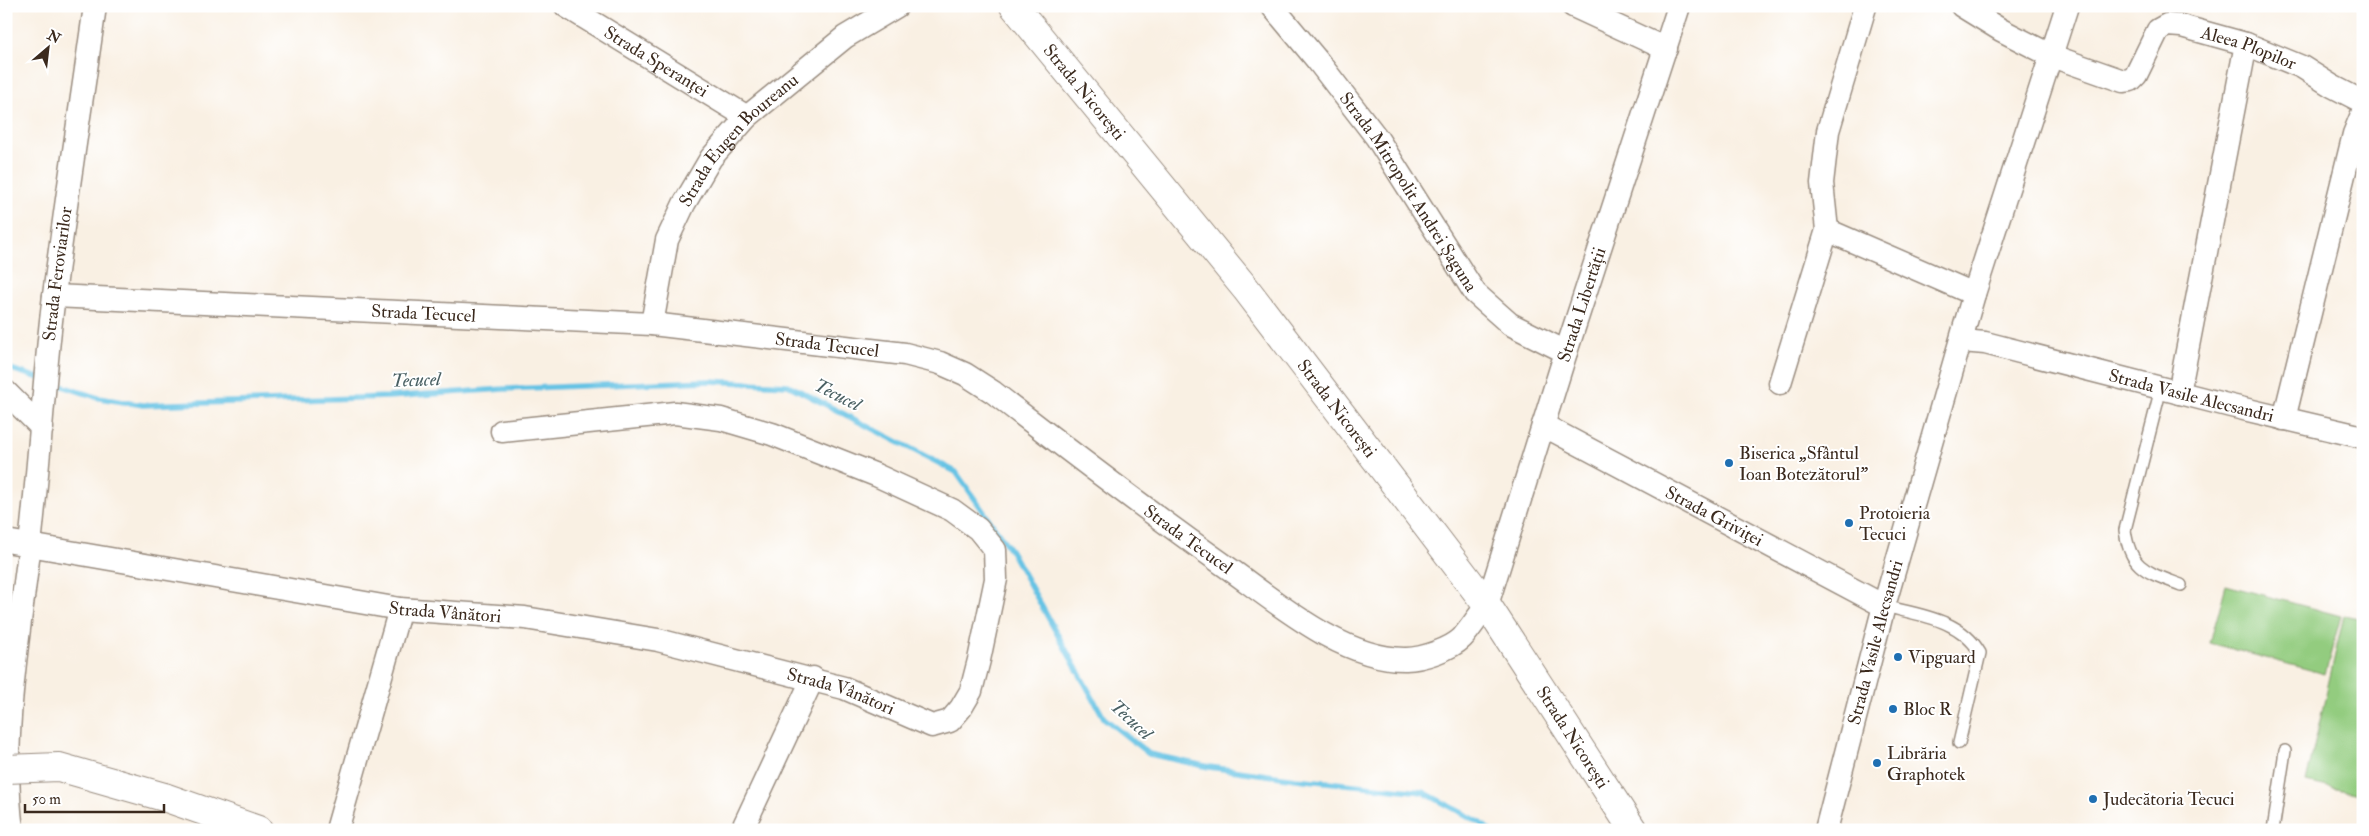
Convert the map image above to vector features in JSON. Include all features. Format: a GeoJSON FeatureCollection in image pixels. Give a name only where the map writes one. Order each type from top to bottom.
{"type":"FeatureCollection","features":[{"type":"Feature","properties":{"kind":"main road","name":"Strada Nicorești"},"geometry":{"type":"LineString","coordinates":[[1014,6],[1246,289],[1487,605],[1633,830]]}},
{"type":"Feature","properties":{"kind":"main road"},"geometry":{"type":"LineString","coordinates":[[6,769],[32,766],[60,767],[164,797],[258,830]]}},
{"type":"Feature","properties":{"kind":"street","name":"Strada Feroviarilor"},"geometry":{"type":"LineString","coordinates":[[12,830],[8,810],[7,732],[30,544],[53,304],[95,6]]}},
{"type":"Feature","properties":{"kind":"street","name":"Strada Speranței"},"geometry":{"type":"LineString","coordinates":[[566,6],[747,117]]}},
{"type":"Feature","properties":{"kind":"street","name":"Strada Eugen Boureanu"},"geometry":{"type":"LineString","coordinates":[[652,324],[667,240],[684,204],[712,158],[747,117],[845,37],[897,6]]}},
{"type":"Feature","properties":{"kind":"street","name":"Strada Mitropolit Andrei Șaguna"},"geometry":{"type":"LineString","coordinates":[[1272,6],[1317,60],[1377,138],[1475,293],[1510,324],[1566,352]]}},
{"type":"Feature","properties":{"kind":"street"},"geometry":{"type":"LineString","coordinates":[[1573,6],[1666,49]]}},
{"type":"Feature","properties":{"kind":"street","name":"Strada Libertății"},"geometry":{"type":"LineString","coordinates":[[1487,605],[1566,352],[1679,6]]}},
{"type":"Feature","properties":{"kind":"street","name":"Aleea Plopilor"},"geometry":{"type":"LineString","coordinates":[[1962,6],[2001,30],[2052,56],[2123,81],[2131,80],[2136,75],[2158,30],[2168,25],[2181,26],[2246,44],[2302,67],[2332,86],[2363,102]]}},
{"type":"Feature","properties":{"kind":"street","name":"Strada Vasile Alecsandri"},"geometry":{"type":"LineString","coordinates":[[1826,830],[1884,606],[1974,294],[2067,6]]}},
{"type":"Feature","properties":{"kind":"street"},"geometry":{"type":"LineString","coordinates":[[1780,383],[1827,230],[1822,183],[1828,131],[1865,7]]}},
{"type":"Feature","properties":{"kind":"street"},"geometry":{"type":"LineString","coordinates":[[2170,391],[2246,44]]}},
{"type":"Feature","properties":{"kind":"street"},"geometry":{"type":"LineString","coordinates":[[2284,419],[2363,112]]}},
{"type":"Feature","properties":{"kind":"street"},"geometry":{"type":"LineString","coordinates":[[1827,230],[1974,294]]}},
{"type":"Feature","properties":{"kind":"street","name":"Strada Tecucel"},"geometry":{"type":"LineString","coordinates":[[53,304],[652,324],[905,354],[940,363],[965,374],[993,392],[1164,522],[1308,624],[1343,643],[1372,654],[1406,659],[1430,656],[1461,639],[1487,605]]}},
{"type":"Feature","properties":{"kind":"street","name":"Strada Vasile Alecsandri"},"geometry":{"type":"LineString","coordinates":[[1962,341],[1985,343],[2170,391],[2363,437]]}},
{"type":"Feature","properties":{"kind":"street"},"geometry":{"type":"LineString","coordinates":[[6,392],[42,428]]}},
{"type":"Feature","properties":{"kind":"street","name":"Strada Vânători"},"geometry":{"type":"LineString","coordinates":[[6,541],[400,609],[524,618],[658,640],[813,678],[844,688],[932,726],[950,721],[970,691],[996,579],[995,550],[978,529],[952,510],[876,475],[772,434],[721,419],[675,413],[502,431]]}},
{"type":"Feature","properties":{"kind":"street","name":"Strada Griviței"},"geometry":{"type":"LineString","coordinates":[[1543,425],[1884,606]]}},
{"type":"Feature","properties":{"kind":"street"},"geometry":{"type":"LineString","coordinates":[[337,830],[400,609]]}},
{"type":"Feature","properties":{"kind":"street"},"geometry":{"type":"LineString","coordinates":[[742,830],[813,678]]}},
{"type":"Feature","properties":{"kind":"lane"},"geometry":{"type":"LineString","coordinates":[[2170,391],[2125,530],[2132,558],[2150,573],[2181,585]]}},
{"type":"Feature","properties":{"kind":"lane"},"geometry":{"type":"LineString","coordinates":[[1884,606],[1946,622],[1962,631],[1974,642],[1980,653],[1959,743]]}},
{"type":"Feature","properties":{"kind":"lane"},"geometry":{"type":"LineString","coordinates":[[2273,830],[2285,751]]}},
{"type":"Feature","properties":{"kind":"green space"},"geometry":{"type":"Polygon","coordinates":[[[2226,585],[2341,616],[2325,674],[2210,643],[2226,585]]]}},
{"type":"Feature","properties":{"kind":"green space"},"geometry":{"type":"Polygon","coordinates":[[[2344,615],[2363,619],[2363,795],[2306,782],[2344,615]]]}},
{"type":"Feature","properties":{"kind":"waterway","name":"Tecucel"},"geometry":{"type":"LineString","coordinates":[[6,362],[11,369],[39,378]]}},
{"type":"Feature","properties":{"kind":"waterway","name":"Tecucel"},"geometry":{"type":"LineString","coordinates":[[50,382],[99,398],[143,405],[388,397],[504,389],[709,381],[788,385],[956,472],[1011,551],[1104,718],[1149,754],[1209,767],[1296,779],[1423,792],[1481,823],[1489,830]]}},
{"type":"Feature","properties":{"kind":"place","name":"Biserica „Sfântul Ioan Botezătorul\""},"geometry":{"type":"Point","coordinates":[1729,463]}},
{"type":"Feature","properties":{"kind":"place","name":"Protoieria Tecuci"},"geometry":{"type":"Point","coordinates":[1849,523]}},
{"type":"Feature","properties":{"kind":"place","name":"Vipguard"},"geometry":{"type":"Point","coordinates":[1898,657]}},
{"type":"Feature","properties":{"kind":"place","name":"Bloc R"},"geometry":{"type":"Point","coordinates":[1893,709]}},
{"type":"Feature","properties":{"kind":"place","name":"Librăria Graphotek"},"geometry":{"type":"Point","coordinates":[1877,763]}},
{"type":"Feature","properties":{"kind":"place","name":"Judecătoria Tecuci"},"geometry":{"type":"Point","coordinates":[2093,799]}}]}
